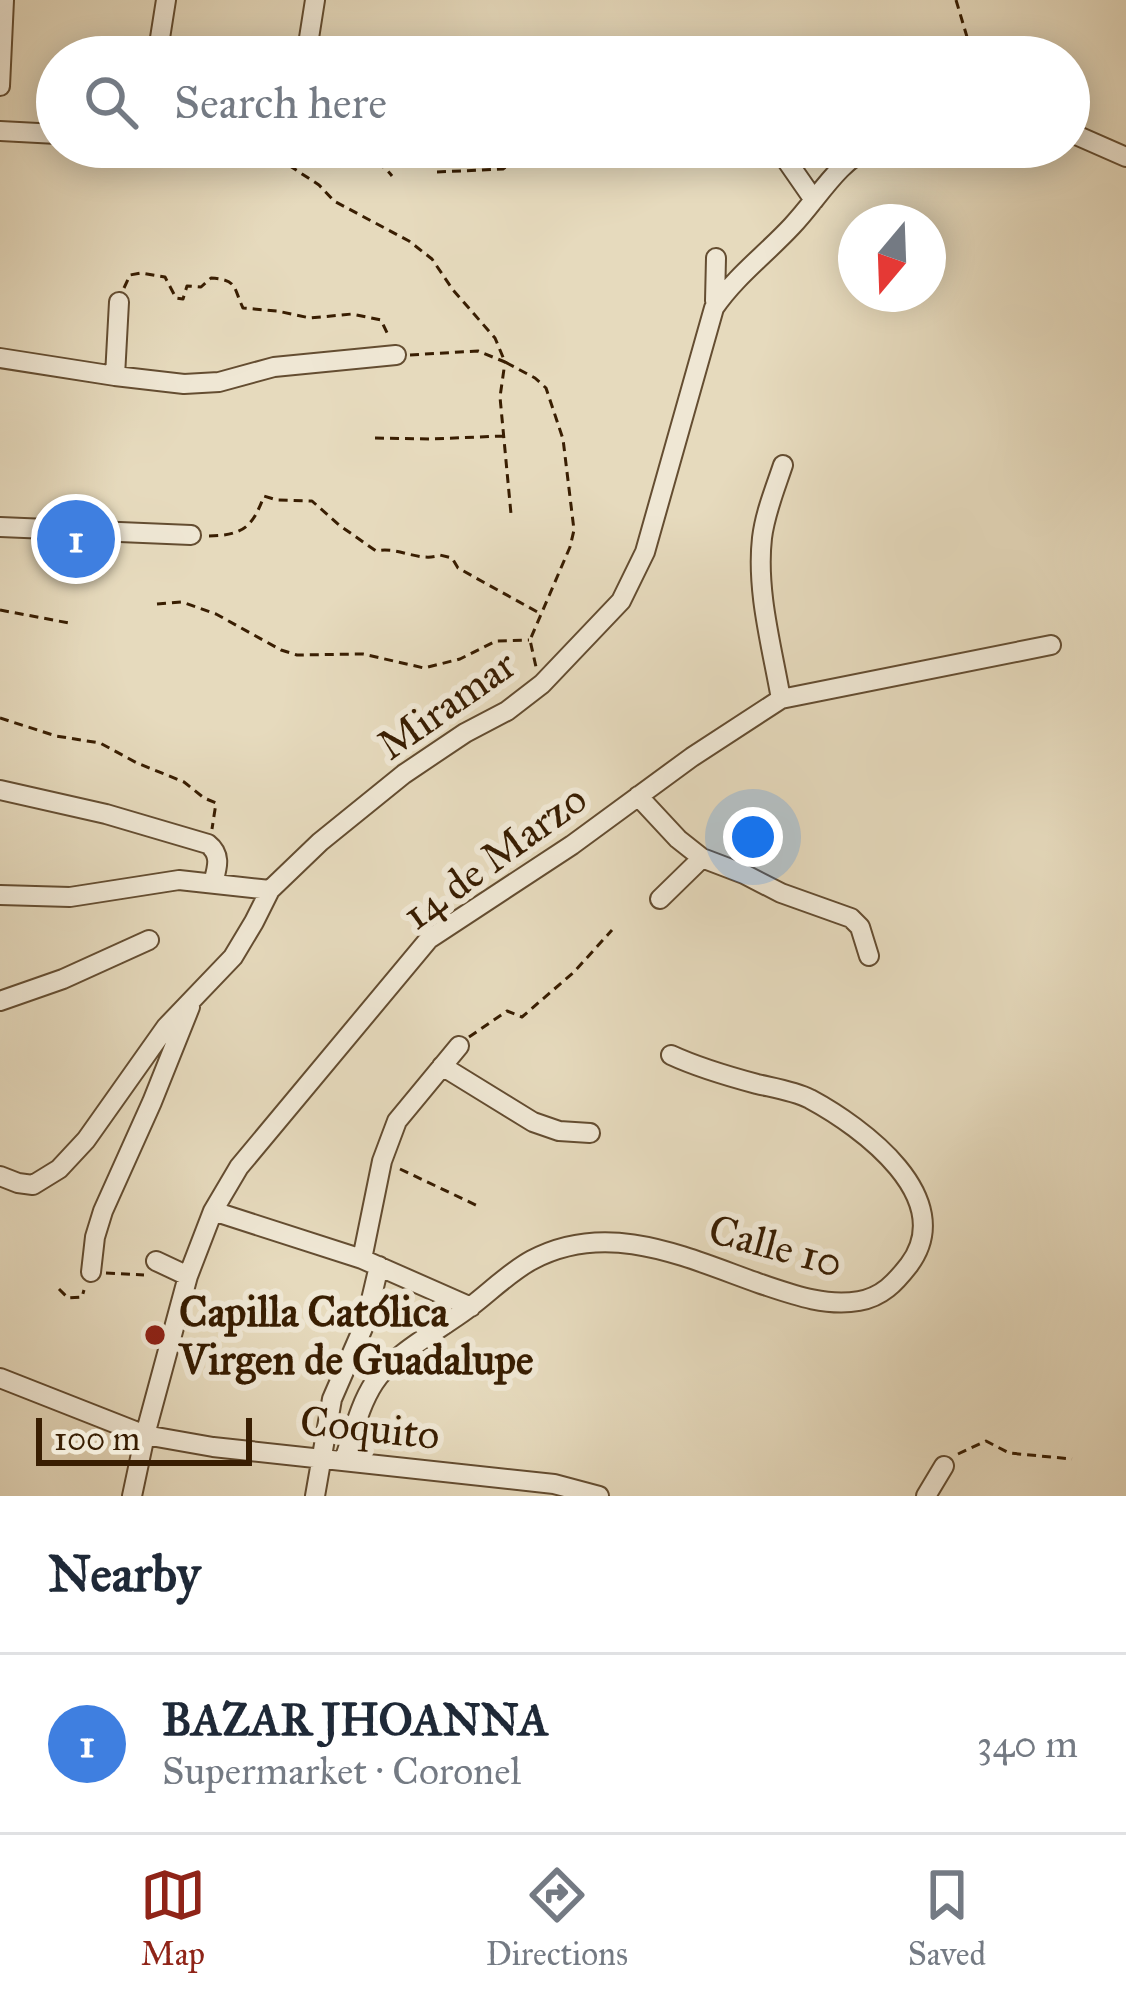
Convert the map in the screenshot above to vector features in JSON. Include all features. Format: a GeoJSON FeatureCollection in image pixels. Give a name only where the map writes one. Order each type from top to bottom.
{"type":"FeatureCollection","features":[{"type":"Feature","properties":{"kind":"street"},"geometry":{"type":"LineString","coordinates":[[0,86],[4,0]]}},
{"type":"Feature","properties":{"kind":"street"},"geometry":{"type":"LineString","coordinates":[[161,36],[166,0]]}},
{"type":"Feature","properties":{"kind":"street"},"geometry":{"type":"LineString","coordinates":[[309,36],[315,0]]}},
{"type":"Feature","properties":{"kind":"street"},"geometry":{"type":"LineString","coordinates":[[0,131],[36,133]]}},
{"type":"Feature","properties":{"kind":"street"},"geometry":{"type":"LineString","coordinates":[[1090,141],[1126,157]]}},
{"type":"Feature","properties":{"kind":"street"},"geometry":{"type":"LineString","coordinates":[[792,168],[814,200]]}},
{"type":"Feature","properties":{"kind":"street","name":"Miramar"},"geometry":{"type":"LineString","coordinates":[[0,1176],[32,1185],[59,1169],[86,1140],[166,1027],[232,957],[270,890],[404,774],[507,711],[542,683],[621,601],[637,573],[714,308],[843,168]]}},
{"type":"Feature","properties":{"kind":"street"},"geometry":{"type":"LineString","coordinates":[[714,308],[716,258]]}},
{"type":"Feature","properties":{"kind":"street"},"geometry":{"type":"LineString","coordinates":[[115,376],[118,302]]}},
{"type":"Feature","properties":{"kind":"street"},"geometry":{"type":"LineString","coordinates":[[0,358],[184,384],[219,382],[274,367],[396,355]]}},
{"type":"Feature","properties":{"kind":"street"},"geometry":{"type":"LineString","coordinates":[[781,699],[761,574],[768,507],[783,465]]}},
{"type":"Feature","properties":{"kind":"street"},"geometry":{"type":"LineString","coordinates":[[0,527],[191,535]]}},
{"type":"Feature","properties":{"kind":"street","name":"14 de Marzo"},"geometry":{"type":"LineString","coordinates":[[133,1496],[188,1276],[213,1210],[239,1167],[429,939],[781,699],[1051,645]]}},
{"type":"Feature","properties":{"kind":"street"},"geometry":{"type":"LineString","coordinates":[[0,790],[208,844],[218,859],[213,883]]}},
{"type":"Feature","properties":{"kind":"street"},"geometry":{"type":"LineString","coordinates":[[638,796],[702,859],[851,918],[860,927],[869,956]]}},
{"type":"Feature","properties":{"kind":"street"},"geometry":{"type":"LineString","coordinates":[[660,899],[702,859]]}},
{"type":"Feature","properties":{"kind":"street"},"geometry":{"type":"LineString","coordinates":[[0,895],[70,897],[179,880],[270,890]]}},
{"type":"Feature","properties":{"kind":"street"},"geometry":{"type":"LineString","coordinates":[[0,1001],[149,940]]}},
{"type":"Feature","properties":{"kind":"street"},"geometry":{"type":"LineString","coordinates":[[91,1272],[103,1211],[193,997]]}},
{"type":"Feature","properties":{"kind":"street"},"geometry":{"type":"LineString","coordinates":[[315,1496],[332,1399],[366,1322],[382,1161],[397,1121],[459,1046]]}},
{"type":"Feature","properties":{"kind":"street","name":"Calle 10"},"geometry":{"type":"LineString","coordinates":[[344,1460],[376,1379],[533,1259],[572,1246],[644,1244],[826,1302],[876,1297],[893,1285],[922,1240],[923,1216],[912,1188],[889,1156],[805,1096],[709,1071],[671,1054]]}},
{"type":"Feature","properties":{"kind":"street"},"geometry":{"type":"LineString","coordinates":[[442,1066],[533,1122],[559,1131],[590,1132]]}},
{"type":"Feature","properties":{"kind":"street"},"geometry":{"type":"LineString","coordinates":[[213,1210],[371,1263],[471,1307]]}},
{"type":"Feature","properties":{"kind":"street"},"geometry":{"type":"LineString","coordinates":[[156,1261],[188,1276]]}},
{"type":"Feature","properties":{"kind":"street","name":"Coquito"},"geometry":{"type":"LineString","coordinates":[[0,1378],[145,1435],[213,1447],[554,1484],[599,1496]]}},
{"type":"Feature","properties":{"kind":"street"},"geometry":{"type":"LineString","coordinates":[[926,1496],[944,1466]]}},
{"type":"Feature","properties":{"kind":"path"},"geometry":{"type":"LineString","coordinates":[[956,0],[967,36]]}},
{"type":"Feature","properties":{"kind":"path"},"geometry":{"type":"LineString","coordinates":[[294,168],[334,201],[409,241],[431,259],[496,338],[505,362],[500,397],[511,514]]}},
{"type":"Feature","properties":{"kind":"path"},"geometry":{"type":"LineString","coordinates":[[386,168],[392,176]]}},
{"type":"Feature","properties":{"kind":"path"},"geometry":{"type":"LineString","coordinates":[[437,172],[504,168]]}},
{"type":"Feature","properties":{"kind":"path"},"geometry":{"type":"LineString","coordinates":[[118,302],[130,275],[165,277],[176,298],[183,299],[188,286],[201,287],[211,278],[227,279],[235,285],[242,308],[310,318],[352,314],[381,320],[396,355],[478,351],[535,378],[546,388],[563,439],[574,530],[530,640],[542,683]]}},
{"type":"Feature","properties":{"kind":"path"},"geometry":{"type":"LineString","coordinates":[[375,438],[503,436]]}},
{"type":"Feature","properties":{"kind":"path"},"geometry":{"type":"LineString","coordinates":[[191,535],[238,534],[256,520],[264,496],[312,501],[376,551],[387,548],[433,559],[440,555],[452,558],[458,568],[542,615]]}},
{"type":"Feature","properties":{"kind":"path"},"geometry":{"type":"LineString","coordinates":[[158,604],[182,602],[216,614],[297,656],[363,654],[424,668],[460,658],[496,640],[530,640]]}},
{"type":"Feature","properties":{"kind":"path"},"geometry":{"type":"LineString","coordinates":[[0,610],[69,623]]}},
{"type":"Feature","properties":{"kind":"path"},"geometry":{"type":"LineString","coordinates":[[0,718],[56,736],[100,743],[184,782],[217,803],[208,844]]}},
{"type":"Feature","properties":{"kind":"path"},"geometry":{"type":"LineString","coordinates":[[459,1046],[507,1011],[522,1017],[574,972],[612,930]]}},
{"type":"Feature","properties":{"kind":"path"},"geometry":{"type":"LineString","coordinates":[[382,1161],[480,1208]]}},
{"type":"Feature","properties":{"kind":"path"},"geometry":{"type":"LineString","coordinates":[[59,1288],[68,1298],[82,1297],[91,1272],[148,1275],[156,1261]]}},
{"type":"Feature","properties":{"kind":"path"},"geometry":{"type":"LineString","coordinates":[[944,1466],[946,1460],[986,1441],[1009,1453],[1072,1459]]}},
{"type":"Feature","properties":{"kind":"place","name":"BAZAR JHOANNA"},"geometry":{"type":"Point","coordinates":[76,539]}},
{"type":"Feature","properties":{"kind":"place","name":"Capilla Católica Virgen de Guadalupe"},"geometry":{"type":"Point","coordinates":[155,1335]}}]}
